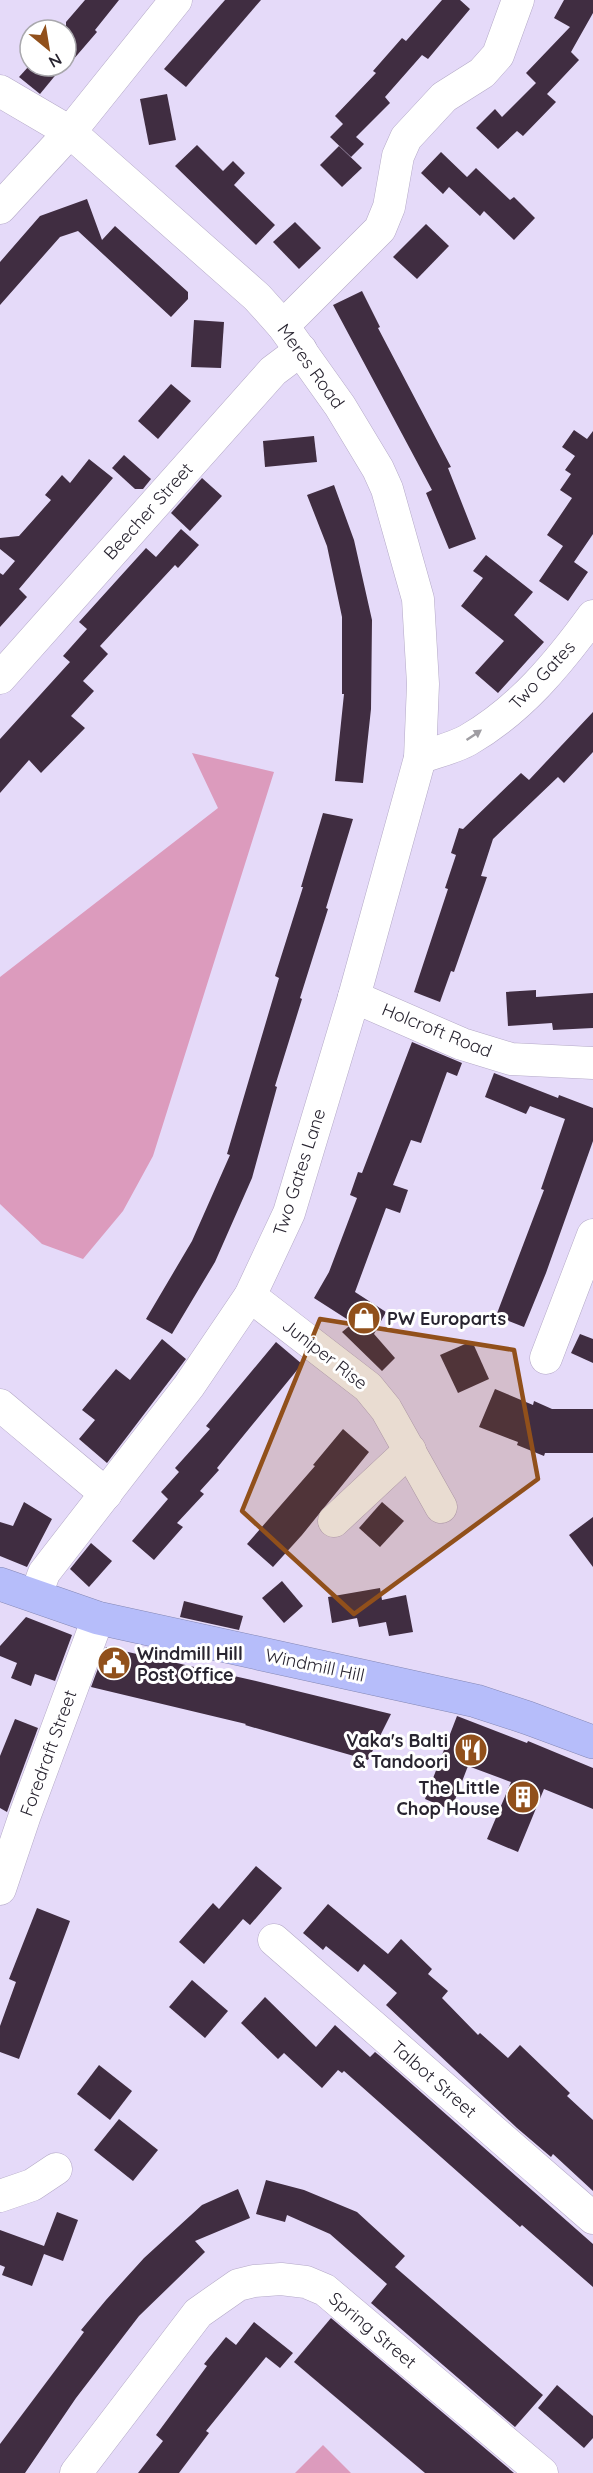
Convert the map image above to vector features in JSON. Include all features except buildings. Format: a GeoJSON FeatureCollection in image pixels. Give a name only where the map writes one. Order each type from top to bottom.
{"type":"FeatureCollection","features":[{"type":"Feature","properties":{"kind":"highway","name":"Windmill Hill"},"geometry":{"type":"LineString","coordinates":[[0,1584],[98,1618],[476,1701],[593,1742]]}},
{"type":"Feature","properties":{"kind":"street"},"geometry":{"type":"LineString","coordinates":[[0,208],[70,132],[176,0]]}},
{"type":"Feature","properties":{"kind":"street"},"geometry":{"type":"LineString","coordinates":[[283,326],[380,229],[389,207],[398,156],[406,138],[444,97],[482,73],[498,55],[518,0]]}},
{"type":"Feature","properties":{"kind":"street","name":"Meres Road"},"geometry":{"type":"LineString","coordinates":[[0,92],[70,132],[257,297],[283,326],[345,414],[378,469],[387,489],[418,599],[423,684],[420,758]]}},
{"type":"Feature","properties":{"kind":"street","name":"Beecher Street"},"geometry":{"type":"LineString","coordinates":[[0,678],[273,371],[301,350]]}},
{"type":"Feature","properties":{"kind":"street","name":"Two Gates"},"geometry":{"type":"LineString","coordinates":[[420,758],[467,741],[518,705],[564,655],[593,616]]}},
{"type":"Feature","properties":{"kind":"street","name":"Two Gates Lane"},"geometry":{"type":"LineString","coordinates":[[36,1595],[44,1573],[189,1386],[250,1296],[289,1212],[354,997],[420,758]]}},
{"type":"Feature","properties":{"kind":"street","name":"Holcroft Road"},"geometry":{"type":"LineString","coordinates":[[354,997],[462,1044],[511,1059],[593,1063]]}},
{"type":"Feature","properties":{"kind":"street"},"geometry":{"type":"LineString","coordinates":[[546,1358],[593,1235]]}},
{"type":"Feature","properties":{"kind":"street","name":"Juniper Rise"},"geometry":{"type":"LineString","coordinates":[[250,1296],[368,1387],[386,1409],[441,1507]]}},
{"type":"Feature","properties":{"kind":"street"},"geometry":{"type":"LineString","coordinates":[[0,1405],[106,1494]]}},
{"type":"Feature","properties":{"kind":"street"},"geometry":{"type":"LineString","coordinates":[[334,1521],[410,1450]]}},
{"type":"Feature","properties":{"kind":"street","name":"Foredraft Street"},"geometry":{"type":"LineString","coordinates":[[0,1889],[98,1618]]}},
{"type":"Feature","properties":{"kind":"street","name":"Talbot Street"},"geometry":{"type":"LineString","coordinates":[[274,1940],[593,2218]]}},
{"type":"Feature","properties":{"kind":"street"},"geometry":{"type":"LineString","coordinates":[[0,2196],[32,2186],[56,2169]]}},
{"type":"Feature","properties":{"kind":"street","name":"Spring Street"},"geometry":{"type":"LineString","coordinates":[[76,2473],[198,2313],[238,2285],[280,2279],[306,2282],[325,2290],[542,2473]]}},
{"type":"Feature","properties":{"kind":"highlighted area"},"geometry":{"type":"Polygon","coordinates":[[[320,1319],[514,1350],[538,1479],[354,1614],[242,1511],[320,1319]]]}},
{"type":"Feature","properties":{"kind":"shaded area"},"geometry":{"type":"Polygon","coordinates":[[[192,753],[274,772],[153,1156],[123,1211],[83,1259],[42,1244],[0,1204],[0,977],[218,808],[192,753]]]}},
{"type":"Feature","properties":{"kind":"shaded area"},"geometry":{"type":"Polygon","coordinates":[[[323,2445],[351,2473],[295,2473],[323,2445]]]}},
{"type":"Feature","properties":{"kind":"place","name":"PW Europarts"},"geometry":{"type":"Point","coordinates":[364,1318]}},
{"type":"Feature","properties":{"kind":"place","name":"Windmill Hill Post Office"},"geometry":{"type":"Point","coordinates":[114,1663]}},
{"type":"Feature","properties":{"kind":"place","name":"Vaka's Balti & Tandoori"},"geometry":{"type":"Point","coordinates":[471,1750]}},
{"type":"Feature","properties":{"kind":"place","name":"The Little Chop House"},"geometry":{"type":"Point","coordinates":[523,1797]}}]}
